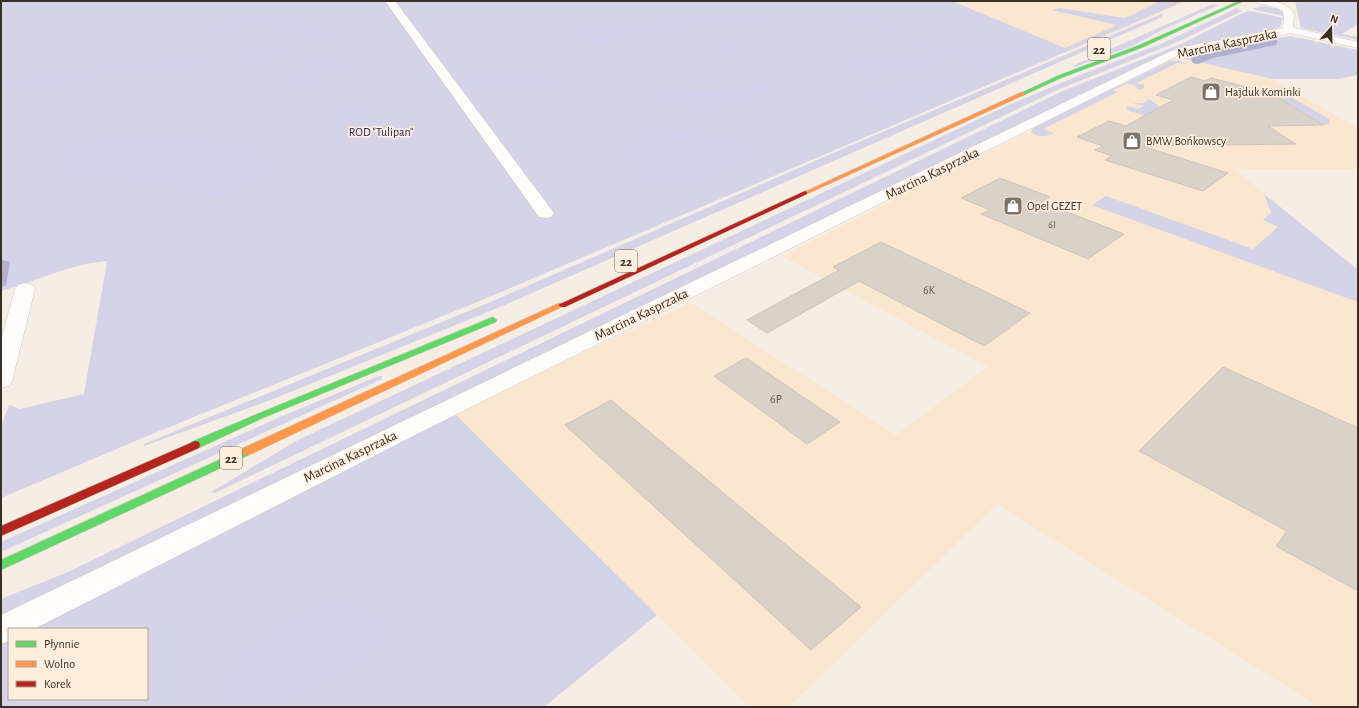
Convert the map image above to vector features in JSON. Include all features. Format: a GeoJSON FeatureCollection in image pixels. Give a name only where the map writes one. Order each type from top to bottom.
{"type":"FeatureCollection","features":[{"type":"Feature","properties":{"kind":"main road","name":"Marcina Kasprzaka"},"geometry":{"type":"LineString","coordinates":[[1,565],[467,348],[1020,94],[1059,77],[1139,47],[1242,1]]}},
{"type":"Feature","properties":{"kind":"main road"},"geometry":{"type":"LineString","coordinates":[[1045,73],[1059,67]]}},
{"type":"Feature","properties":{"kind":"main road","name":"22"},"geometry":{"type":"LineString","coordinates":[[1,531],[260,416],[500,317]]}},
{"type":"Feature","properties":{"kind":"street"},"geometry":{"type":"LineString","coordinates":[[390,1],[545,213]]}},
{"type":"Feature","properties":{"kind":"street"},"geometry":{"type":"LineString","coordinates":[[1242,1],[1278,8],[1291,21],[1358,45]]}},
{"type":"Feature","properties":{"kind":"street"},"geometry":{"type":"LineString","coordinates":[[1260,1],[1284,7],[1291,21]]}},
{"type":"Feature","properties":{"kind":"street","name":"Marcina Kasprzaka"},"geometry":{"type":"LineString","coordinates":[[1,630],[394,435],[1175,53],[1291,21]]}},
{"type":"Feature","properties":{"kind":"street"},"geometry":{"type":"LineString","coordinates":[[2,376],[26,289]]}},
{"type":"Feature","properties":{"kind":"shaded area"},"geometry":{"type":"Polygon","coordinates":[[[952,1],[1188,1],[1071,51],[952,1]]]}},
{"type":"Feature","properties":{"kind":"shaded area"},"geometry":{"type":"Polygon","coordinates":[[[737,14],[753,15],[764,18],[764,22],[740,26],[714,22],[689,28],[630,33],[616,36],[605,45],[583,42],[563,35],[574,29],[588,27],[638,25],[670,20],[737,14]]]}},
{"type":"Feature","properties":{"kind":"shaded area"},"geometry":{"type":"Polygon","coordinates":[[[848,14],[885,22],[897,28],[898,31],[880,31],[848,17],[848,14]]]}},
{"type":"Feature","properties":{"kind":"shaded area"},"geometry":{"type":"Polygon","coordinates":[[[236,18],[307,18],[309,21],[306,27],[333,33],[329,37],[312,35],[283,30],[263,23],[254,23],[221,31],[203,28],[213,23],[236,18]]]}},
{"type":"Feature","properties":{"kind":"shaded area"},"geometry":{"type":"Polygon","coordinates":[[[723,39],[746,50],[746,52],[725,59],[708,59],[718,52],[707,42],[723,39]]]}},
{"type":"Feature","properties":{"kind":"shaded area"},"geometry":{"type":"Polygon","coordinates":[[[911,44],[989,52],[1022,50],[1041,52],[1020,57],[993,67],[984,68],[963,58],[946,53],[906,46],[911,44]]]}},
{"type":"Feature","properties":{"kind":"shaded area"},"geometry":{"type":"Polygon","coordinates":[[[287,47],[299,48],[265,62],[249,65],[236,57],[219,57],[208,61],[198,70],[176,73],[140,70],[86,77],[67,80],[51,89],[39,91],[1,86],[1,81],[287,47]]]}},
{"type":"Feature","properties":{"kind":"shaded area"},"geometry":{"type":"Polygon","coordinates":[[[852,53],[878,56],[919,54],[946,62],[927,63],[919,67],[888,74],[870,75],[845,70],[836,60],[852,53]]]}},
{"type":"Feature","properties":{"kind":"shaded area"},"geometry":{"type":"Polygon","coordinates":[[[330,56],[363,66],[363,71],[322,75],[327,84],[323,87],[314,89],[306,89],[292,85],[290,77],[299,67],[312,59],[330,56]]]}},
{"type":"Feature","properties":{"kind":"shaded area"},"geometry":{"type":"Polygon","coordinates":[[[1177,57],[1272,79],[1358,128],[1358,169],[1234,169],[1358,270],[1358,707],[1319,707],[997,504],[789,707],[750,707],[454,413],[691,303],[896,435],[988,367],[782,256],[1177,57]]]}},
{"type":"Feature","properties":{"kind":"shaded area"},"geometry":{"type":"Polygon","coordinates":[[[467,74],[505,77],[543,77],[560,80],[559,89],[545,91],[532,89],[492,88],[473,85],[455,78],[467,74]]]}},
{"type":"Feature","properties":{"kind":"shaded area"},"geometry":{"type":"Polygon","coordinates":[[[941,77],[966,80],[960,87],[904,109],[888,107],[864,97],[866,89],[941,77]]]}},
{"type":"Feature","properties":{"kind":"shaded area"},"geometry":{"type":"Polygon","coordinates":[[[762,84],[783,88],[775,92],[718,110],[692,109],[675,104],[645,99],[650,95],[661,91],[725,92],[740,86],[762,84]]]}},
{"type":"Feature","properties":{"kind":"shaded area"},"geometry":{"type":"Polygon","coordinates":[[[349,104],[364,105],[370,111],[362,120],[341,125],[335,110],[349,104]]]}},
{"type":"Feature","properties":{"kind":"shaded area"},"geometry":{"type":"Polygon","coordinates":[[[658,131],[733,137],[750,144],[755,156],[728,167],[706,180],[677,186],[646,184],[627,159],[630,138],[658,131]]]}},
{"type":"Feature","properties":{"kind":"shaded area"},"geometry":{"type":"Polygon","coordinates":[[[190,136],[216,144],[244,147],[262,153],[268,168],[264,179],[241,192],[213,197],[153,183],[123,178],[92,177],[70,173],[60,165],[65,150],[88,141],[127,141],[190,136]]]}},
{"type":"Feature","properties":{"kind":"shaded area"},"geometry":{"type":"Polygon","coordinates":[[[1,260],[10,262],[6,285],[1,287],[1,260]]]}},
{"type":"Feature","properties":{"kind":"shaded area"},"geometry":{"type":"Polygon","coordinates":[[[348,603],[386,624],[377,654],[323,680],[281,707],[216,707],[218,687],[248,647],[302,608],[348,603]]]}},
{"type":"Feature","properties":{"kind":"green space","name":"ROD \"Tulipan\""},"geometry":{"type":"Polygon","coordinates":[[[1,1],[952,1],[1065,48],[1117,25],[1052,10],[1059,8],[1124,18],[1160,1],[1185,1],[487,298],[140,439],[1,498],[1,427],[9,405],[20,409],[84,394],[107,261],[67,269],[1,291],[1,1]]]}},
{"type":"Feature","properties":{"kind":"green space"},"geometry":{"type":"Polygon","coordinates":[[[1295,1],[1358,1],[1358,24],[1342,34],[1358,37],[1358,40],[1301,28],[1295,1]]]}},
{"type":"Feature","properties":{"kind":"green space"},"geometry":{"type":"Polygon","coordinates":[[[1213,4],[1219,5],[1164,29],[1132,46],[1075,67],[1072,66],[1213,4]]]}},
{"type":"Feature","properties":{"kind":"green space"},"geometry":{"type":"Polygon","coordinates":[[[1262,6],[1279,9],[1284,13],[1284,16],[1252,9],[1262,6]]]}},
{"type":"Feature","properties":{"kind":"green space"},"geometry":{"type":"Polygon","coordinates":[[[1237,8],[1242,11],[1177,42],[1057,90],[215,493],[211,492],[298,440],[1011,104],[1085,73],[1161,44],[1237,8]]]}},
{"type":"Feature","properties":{"kind":"green space"},"geometry":{"type":"Polygon","coordinates":[[[1250,11],[1283,18],[1280,27],[1271,31],[1183,47],[1169,52],[1,619],[1,599],[68,572],[1063,91],[1181,44],[1245,12],[1250,11]]]}},
{"type":"Feature","properties":{"kind":"green space"},"geometry":{"type":"Polygon","coordinates":[[[1164,13],[1160,18],[500,307],[273,399],[144,446],[144,444],[488,303],[838,151],[1164,13]]]}},
{"type":"Feature","properties":{"kind":"green space"},"geometry":{"type":"Polygon","coordinates":[[[1290,36],[1358,50],[1358,75],[1338,79],[1272,79],[1177,57],[1290,36]]]}},
{"type":"Feature","properties":{"kind":"green space"},"geometry":{"type":"Polygon","coordinates":[[[1170,61],[1180,61],[1188,64],[1177,63],[1136,83],[1144,85],[1144,88],[1139,90],[1134,85],[1127,84],[1113,90],[1118,92],[1043,129],[1054,133],[1039,136],[1031,132],[1034,127],[1170,61]]]}},
{"type":"Feature","properties":{"kind":"green space"},"geometry":{"type":"Polygon","coordinates":[[[1262,87],[1284,93],[1329,119],[1330,123],[1324,125],[1282,100],[1253,92],[1262,87]]]}},
{"type":"Feature","properties":{"kind":"green space"},"geometry":{"type":"Polygon","coordinates":[[[1150,99],[1185,128],[1130,111],[1126,108],[1127,106],[1138,109],[1144,106],[1133,103],[1143,103],[1150,99]]]}},
{"type":"Feature","properties":{"kind":"green space"},"geometry":{"type":"Polygon","coordinates":[[[1264,194],[1358,270],[1358,302],[1092,205],[1106,196],[1253,249],[1278,227],[1263,220],[1271,213],[1264,194]]]}},
{"type":"Feature","properties":{"kind":"green space"},"geometry":{"type":"Polygon","coordinates":[[[382,376],[382,379],[1,552],[1,542],[280,417],[382,376]]]}},
{"type":"Feature","properties":{"kind":"green space"},"geometry":{"type":"Polygon","coordinates":[[[454,413],[657,615],[544,707],[1,707],[1,641],[8,638],[8,700],[148,700],[148,628],[27,628],[454,413]]]}},
{"type":"Feature","properties":{"kind":"building"},"geometry":{"type":"Polygon","coordinates":[[[1191,77],[1205,81],[1211,78],[1270,93],[1324,125],[1268,126],[1296,144],[1142,146],[1228,173],[1203,191],[1105,160],[1112,156],[1095,150],[1103,146],[1077,137],[1109,121],[1126,126],[1173,100],[1156,95],[1191,77]]]}},
{"type":"Feature","properties":{"kind":"building"},"geometry":{"type":"Polygon","coordinates":[[[1000,178],[1050,197],[1041,202],[1124,234],[1088,259],[981,214],[990,210],[961,198],[1000,178]]]}},
{"type":"Feature","properties":{"kind":"building"},"geometry":{"type":"Polygon","coordinates":[[[881,242],[1030,313],[984,346],[859,281],[767,333],[747,320],[839,270],[833,267],[881,242]]]}},
{"type":"Feature","properties":{"kind":"building"},"geometry":{"type":"Polygon","coordinates":[[[746,358],[840,422],[807,444],[714,376],[746,358]]]}},
{"type":"Feature","properties":{"kind":"building"},"geometry":{"type":"Polygon","coordinates":[[[1223,367],[1358,428],[1358,591],[1276,546],[1287,531],[1139,451],[1223,367]]]}},
{"type":"Feature","properties":{"kind":"building"},"geometry":{"type":"Polygon","coordinates":[[[611,400],[861,607],[811,650],[565,425],[611,400]]]}},
{"type":"Feature","properties":{"kind":"waterway"},"geometry":{"type":"LineString","coordinates":[[1198,60],[1209,55],[1272,42]]}},
{"type":"Feature","properties":{"kind":"traffic: fast"},"geometry":{"type":"LineString","coordinates":[[1022,94],[1059,77],[1139,47],[1242,1]]}},
{"type":"Feature","properties":{"kind":"traffic: fast"},"geometry":{"type":"LineString","coordinates":[[195,445],[260,416],[493,320]]}},
{"type":"Feature","properties":{"kind":"traffic: fast"},"geometry":{"type":"LineString","coordinates":[[1,565],[245,452]]}},
{"type":"Feature","properties":{"kind":"traffic: slow"},"geometry":{"type":"LineString","coordinates":[[805,193],[1022,94]]}},
{"type":"Feature","properties":{"kind":"traffic: slow"},"geometry":{"type":"LineString","coordinates":[[245,452],[562,305]]}},
{"type":"Feature","properties":{"kind":"traffic: jam"},"geometry":{"type":"LineString","coordinates":[[562,305],[805,193]]}},
{"type":"Feature","properties":{"kind":"traffic: jam"},"geometry":{"type":"LineString","coordinates":[[1,531],[195,445]]}},
{"type":"Feature","properties":{"kind":"place","name":"Hajduk Kominki"},"geometry":{"type":"Point","coordinates":[1211,92]}},
{"type":"Feature","properties":{"kind":"place","name":"BMW Bońkowscy"},"geometry":{"type":"Point","coordinates":[1132,141]}},
{"type":"Feature","properties":{"kind":"place","name":"Opel GEZET"},"geometry":{"type":"Point","coordinates":[1013,206]}}]}
